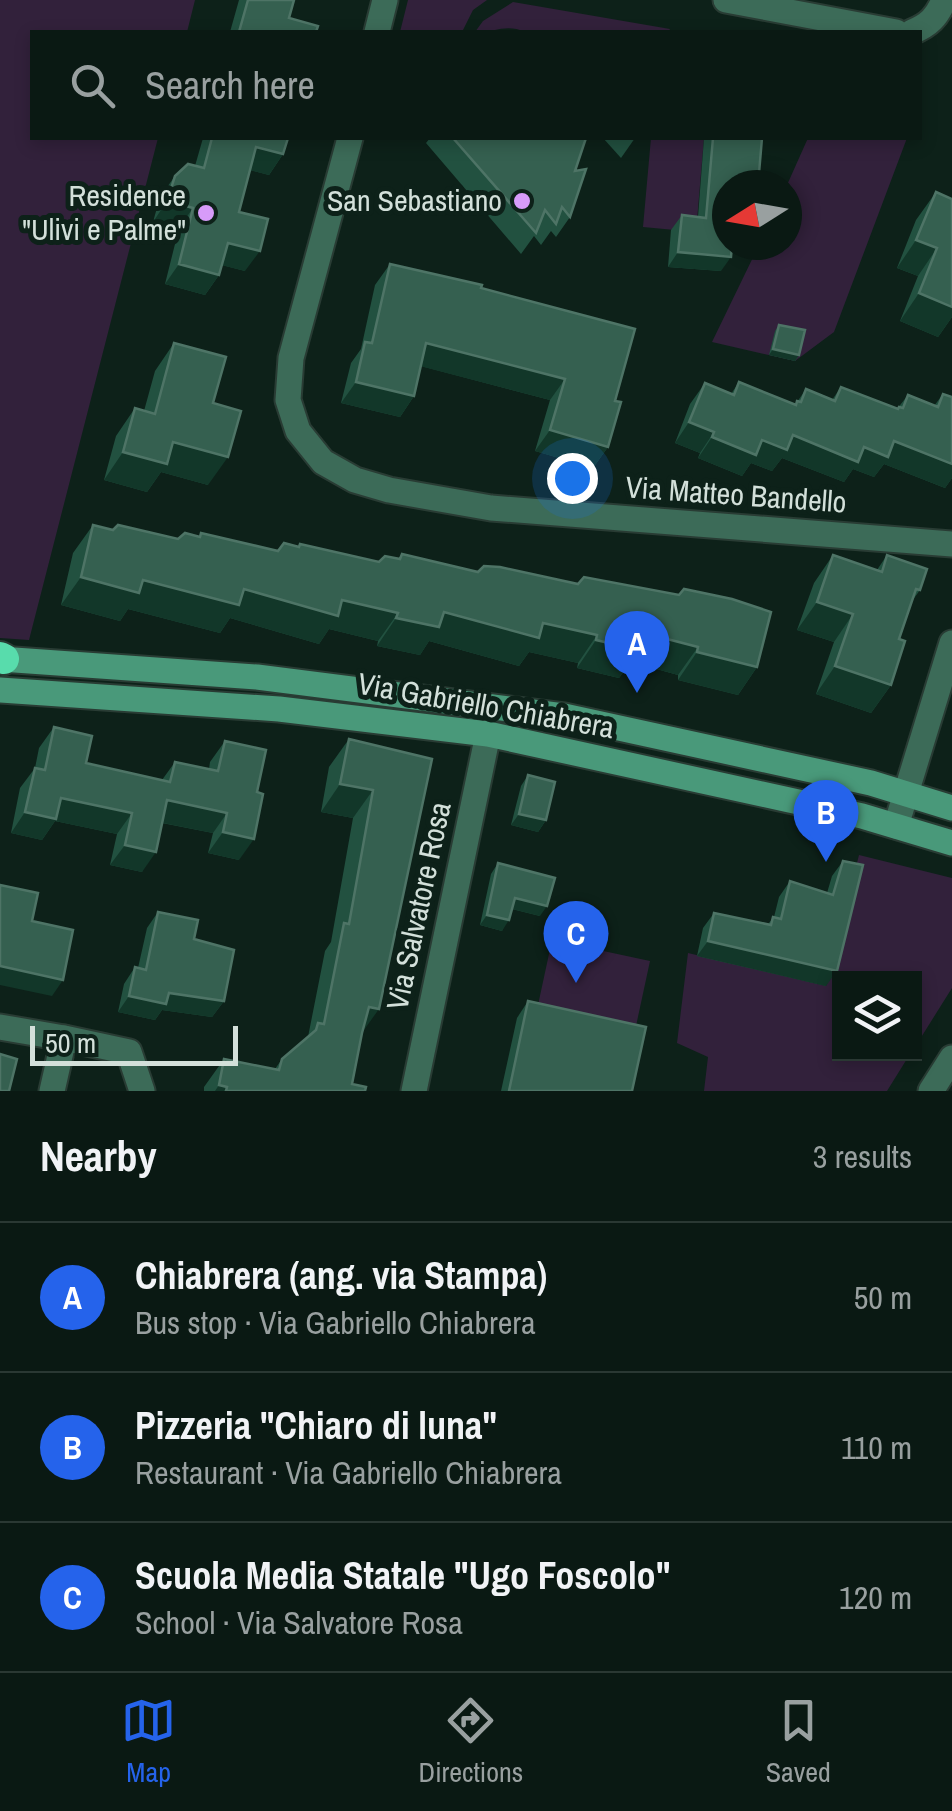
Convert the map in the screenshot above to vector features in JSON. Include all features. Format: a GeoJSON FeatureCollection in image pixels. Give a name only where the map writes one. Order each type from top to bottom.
{"type":"FeatureCollection","features":[{"type":"Feature","properties":{"kind":"street"},"geometry":{"type":"LineString","coordinates":[[378,30],[386,0]]}},
{"type":"Feature","properties":{"kind":"street"},"geometry":{"type":"LineString","coordinates":[[726,0],[885,30]]}},
{"type":"Feature","properties":{"kind":"street"},"geometry":{"type":"LineString","coordinates":[[917,30],[938,14],[944,0]]}},
{"type":"Feature","properties":{"kind":"street","name":"Via Matteo Bandello"},"geometry":{"type":"LineString","coordinates":[[349,140],[291,358],[288,400],[298,432],[323,462],[356,480],[389,490],[474,505],[952,544]]}},
{"type":"Feature","properties":{"kind":"street"},"geometry":{"type":"LineString","coordinates":[[896,826],[952,643]]}},
{"type":"Feature","properties":{"kind":"street","name":"Via Gabriello Chiabrera"},"geometry":{"type":"LineString","coordinates":[[1,659],[256,677],[564,716],[904,792],[952,808]]}},
{"type":"Feature","properties":{"kind":"street","name":"Via Gabriello Chiabrera"},"geometry":{"type":"LineString","coordinates":[[0,690],[326,713],[488,734],[896,826],[952,843]]}},
{"type":"Feature","properties":{"kind":"street","name":"Via Salvatore Rosa"},"geometry":{"type":"LineString","coordinates":[[414,1091],[488,734]]}},
{"type":"Feature","properties":{"kind":"street"},"geometry":{"type":"LineString","coordinates":[[0,1027],[129,1052],[142,1091]]}},
{"type":"Feature","properties":{"kind":"street"},"geometry":{"type":"LineString","coordinates":[[52,1091],[64,1038]]}},
{"type":"Feature","properties":{"kind":"street"},"geometry":{"type":"LineString","coordinates":[[932,1091],[952,1058]]}},
{"type":"Feature","properties":{"kind":"shaded area"},"geometry":{"type":"Polygon","coordinates":[[[0,0],[195,0],[188,30],[30,30],[30,140],[157,140],[29,640],[0,638],[0,0]]]}},
{"type":"Feature","properties":{"kind":"shaded area"},"geometry":{"type":"Polygon","coordinates":[[[408,0],[487,0],[473,10],[463,30],[400,30],[408,0]]]}},
{"type":"Feature","properties":{"kind":"shaded area"},"geometry":{"type":"Polygon","coordinates":[[[513,2],[670,29],[476,30],[483,21],[513,2]]]}},
{"type":"Feature","properties":{"kind":"shaded area"},"geometry":{"type":"Polygon","coordinates":[[[651,140],[704,140],[696,232],[643,227],[651,140]]]}},
{"type":"Feature","properties":{"kind":"shaded area"},"geometry":{"type":"Polygon","coordinates":[[[807,140],[906,140],[834,332],[795,361],[712,342],[752,260],[802,260],[802,170],[794,170],[807,140]]]}},
{"type":"Feature","properties":{"kind":"shaded area"},"geometry":{"type":"Polygon","coordinates":[[[859,855],[952,878],[952,988],[922,1036],[922,971],[832,971],[832,1061],[906,1061],[887,1091],[704,1091],[708,1057],[677,1043],[688,953],[826,986],[859,855]]]}},
{"type":"Feature","properties":{"kind":"shaded area"},"geometry":{"type":"Polygon","coordinates":[[[552,940],[650,961],[636,1026],[538,1005],[552,940]]]}},
{"type":"Feature","properties":{"kind":"building"},"geometry":{"type":"Polygon","coordinates":[[[248,0],[294,0],[289,18],[318,26],[317,30],[240,30],[248,0]]]}},
{"type":"Feature","properties":{"kind":"building","name":"Residence \"Ulivi e Palme\""},"geometry":{"type":"Polygon","coordinates":[[[211,140],[287,140],[283,154],[256,147],[239,212],[268,219],[260,251],[228,243],[219,275],[179,264],[193,208],[167,201],[175,176],[188,164],[204,168],[211,140]]]}},
{"type":"Feature","properties":{"kind":"building","name":"San Sebastiano"},"geometry":{"type":"Polygon","coordinates":[[[455,140],[585,140],[575,171],[586,169],[570,217],[562,207],[556,224],[545,210],[536,233],[455,140]]]}},
{"type":"Feature","properties":{"kind":"building"},"geometry":{"type":"Polygon","coordinates":[[[713,140],[762,140],[759,170],[712,170],[712,255],[678,252],[682,215],[706,218],[713,140]]]}},
{"type":"Feature","properties":{"kind":"building"},"geometry":{"type":"Polygon","coordinates":[[[936,192],[952,199],[952,307],[919,293],[937,248],[916,240],[936,192]]]}},
{"type":"Feature","properties":{"kind":"building"},"geometry":{"type":"Polygon","coordinates":[[[390,264],[482,285],[481,288],[635,329],[615,401],[621,402],[608,447],[550,430],[565,379],[426,343],[414,396],[356,382],[365,342],[372,343],[390,264]]]}},
{"type":"Feature","properties":{"kind":"building"},"geometry":{"type":"Polygon","coordinates":[[[779,325],[805,330],[799,355],[773,349],[779,325]]]}},
{"type":"Feature","properties":{"kind":"building"},"geometry":{"type":"Polygon","coordinates":[[[174,343],[226,357],[213,403],[241,411],[228,457],[173,442],[167,464],[123,452],[135,408],[155,414],[174,343]]]}},
{"type":"Feature","properties":{"kind":"building"},"geometry":{"type":"Polygon","coordinates":[[[739,382],[796,405],[806,389],[835,401],[841,387],[898,409],[903,408],[908,395],[938,407],[943,394],[952,397],[952,464],[894,441],[888,457],[864,447],[858,462],[793,435],[787,450],[762,440],[756,455],[712,437],[714,432],[689,422],[705,383],[734,395],[739,382]]]}},
{"type":"Feature","properties":{"kind":"building"},"geometry":{"type":"Polygon","coordinates":[[[93,525],[113,530],[118,525],[178,539],[185,533],[200,537],[201,533],[278,551],[284,543],[299,547],[300,544],[379,562],[385,556],[400,559],[402,554],[478,572],[484,566],[500,567],[578,584],[584,577],[679,595],[684,589],[771,612],[757,667],[644,633],[639,650],[596,640],[597,635],[543,623],[539,638],[444,612],[439,627],[342,600],[338,616],[244,589],[239,605],[143,580],[139,593],[81,577],[93,525]]]}},
{"type":"Feature","properties":{"kind":"building"},"geometry":{"type":"Polygon","coordinates":[[[833,555],[882,572],[887,555],[927,569],[899,639],[905,641],[891,685],[835,666],[853,614],[817,602],[833,555]]]}},
{"type":"Feature","properties":{"kind":"building"},"geometry":{"type":"Polygon","coordinates":[[[54,727],[92,736],[86,763],[170,782],[175,762],[218,771],[225,741],[266,750],[257,792],[263,794],[254,839],[223,832],[227,813],[167,800],[156,852],[125,845],[132,813],[61,798],[56,819],[25,812],[35,768],[45,770],[54,727]]]}},
{"type":"Feature","properties":{"kind":"building"},"geometry":{"type":"Polygon","coordinates":[[[349,739],[432,759],[379,1009],[369,1007],[362,1033],[352,1084],[366,1087],[365,1091],[226,1091],[227,1087],[219,1085],[224,1059],[279,1070],[282,1059],[316,1030],[318,1023],[324,1024],[344,923],[349,924],[373,790],[340,784],[349,739]]]}},
{"type":"Feature","properties":{"kind":"building"},"geometry":{"type":"Polygon","coordinates":[[[528,775],[555,782],[546,820],[519,814],[528,775]]]}},
{"type":"Feature","properties":{"kind":"building"},"geometry":{"type":"Polygon","coordinates":[[[843,861],[863,865],[837,971],[708,941],[714,913],[771,925],[773,917],[781,919],[790,881],[833,895],[843,861]]]}},
{"type":"Feature","properties":{"kind":"building"},"geometry":{"type":"Polygon","coordinates":[[[498,863],[555,878],[547,906],[515,898],[509,920],[487,915],[498,863]]]}},
{"type":"Feature","properties":{"kind":"building"},"geometry":{"type":"Polygon","coordinates":[[[0,885],[38,893],[32,921],[73,930],[63,980],[0,966],[0,885]]]}},
{"type":"Feature","properties":{"kind":"building"},"geometry":{"type":"Polygon","coordinates":[[[158,912],[198,920],[194,939],[234,950],[224,1001],[169,993],[166,1004],[129,996],[135,967],[146,970],[158,912]]]}},
{"type":"Feature","properties":{"kind":"building"},"geometry":{"type":"Polygon","coordinates":[[[528,1001],[646,1027],[632,1091],[509,1091],[528,1001]]]}},
{"type":"Feature","properties":{"kind":"building"},"geometry":{"type":"Polygon","coordinates":[[[0,1054],[17,1059],[9,1091],[0,1091],[0,1054]]]}},
{"type":"Feature","properties":{"kind":"place","name":"San Sebastiano"},"geometry":{"type":"Point","coordinates":[522,201]}},
{"type":"Feature","properties":{"kind":"place","name":"Residence \"Ulivi e Palme\""},"geometry":{"type":"Point","coordinates":[206,213]}},
{"type":"Feature","properties":{"kind":"place","name":"Chiabrera (ang. via Stampa)"},"geometry":{"type":"Point","coordinates":[637,693]}},
{"type":"Feature","properties":{"kind":"place","name":"Pizzeria \"Chiaro di luna\""},"geometry":{"type":"Point","coordinates":[826,862]}},
{"type":"Feature","properties":{"kind":"place","name":"Scuola Media Statale \"Ugo Foscolo\""},"geometry":{"type":"Point","coordinates":[576,983]}}]}
